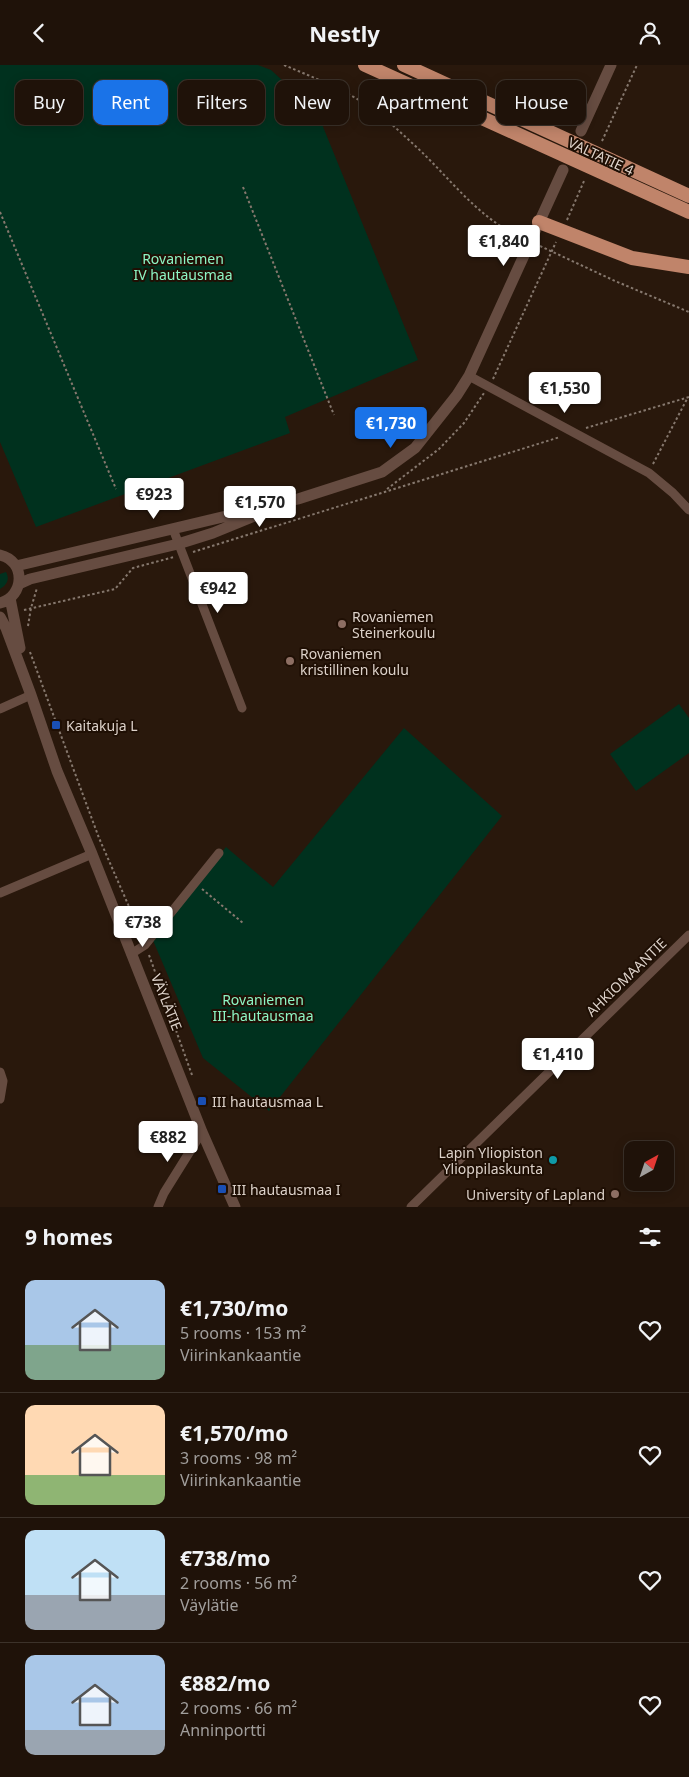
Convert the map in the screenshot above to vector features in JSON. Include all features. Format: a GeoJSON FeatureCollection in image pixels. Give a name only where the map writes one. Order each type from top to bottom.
{"type":"FeatureCollection","features":[{"type":"Feature","properties":{"kind":"highway"},"geometry":{"type":"LineString","coordinates":[[358,65],[390,77]]}},
{"type":"Feature","properties":{"kind":"highway","name":"VALTATIE 4"},"geometry":{"type":"LineString","coordinates":[[365,65],[689,212]]}},
{"type":"Feature","properties":{"kind":"highway","name":"VALTATIE 4"},"geometry":{"type":"LineString","coordinates":[[404,65],[689,196]]}},
{"type":"Feature","properties":{"kind":"highway"},"geometry":{"type":"LineString","coordinates":[[539,222],[632,258],[689,267]]}},
{"type":"Feature","properties":{"kind":"street"},"geometry":{"type":"LineString","coordinates":[[581,131],[612,65]]}},
{"type":"Feature","properties":{"kind":"street"},"geometry":{"type":"LineString","coordinates":[[19,584],[30,579],[180,549],[213,533],[298,499],[382,472],[415,448],[457,395],[469,376],[563,170]]}},
{"type":"Feature","properties":{"kind":"street"},"geometry":{"type":"LineString","coordinates":[[469,376],[649,473],[673,493],[689,510]]}},
{"type":"Feature","properties":{"kind":"street"},"geometry":{"type":"LineString","coordinates":[[16,566],[298,499]]}},
{"type":"Feature","properties":{"kind":"street"},"geometry":{"type":"LineString","coordinates":[[173,529],[242,707]]}},
{"type":"Feature","properties":{"kind":"street"},"geometry":{"type":"LineString","coordinates":[[0,555],[11,560],[19,572],[19,584],[16,592],[5,600]]}},
{"type":"Feature","properties":{"kind":"street","name":"VÄYLÄTIE"},"geometry":{"type":"LineString","coordinates":[[5,600],[14,625],[31,695]]}},
{"type":"Feature","properties":{"kind":"street","name":"VÄYLÄTIE"},"geometry":{"type":"LineString","coordinates":[[0,617],[6,628],[31,695],[57,771],[92,854],[202,1132],[235,1207]]}},
{"type":"Feature","properties":{"kind":"street"},"geometry":{"type":"LineString","coordinates":[[0,709],[31,695]]}},
{"type":"Feature","properties":{"kind":"street"},"geometry":{"type":"LineString","coordinates":[[131,954],[145,945],[219,853]]}},
{"type":"Feature","properties":{"kind":"street"},"geometry":{"type":"LineString","coordinates":[[0,893],[92,854]]}},
{"type":"Feature","properties":{"kind":"street","name":"AHKIOMAANTIE"},"geometry":{"type":"LineString","coordinates":[[411,1207],[689,935]]}},
{"type":"Feature","properties":{"kind":"street"},"geometry":{"type":"LineString","coordinates":[[0,1072],[4,1081],[0,1099]]}},
{"type":"Feature","properties":{"kind":"street"},"geometry":{"type":"LineString","coordinates":[[158,1207],[164,1193],[202,1132]]}},
{"type":"Feature","properties":{"kind":"path"},"geometry":{"type":"LineString","coordinates":[[284,65],[334,86],[368,105],[412,143],[446,179],[483,213],[515,234],[615,281],[689,312]]}},
{"type":"Feature","properties":{"kind":"path"},"geometry":{"type":"LineString","coordinates":[[602,141],[637,65]]}},
{"type":"Feature","properties":{"kind":"path"},"geometry":{"type":"LineString","coordinates":[[384,491],[439,449],[464,423],[493,379],[584,181]]}},
{"type":"Feature","properties":{"kind":"path"},"geometry":{"type":"LineString","coordinates":[[243,187],[334,415]]}},
{"type":"Feature","properties":{"kind":"path"},"geometry":{"type":"LineString","coordinates":[[0,212],[116,489]]}},
{"type":"Feature","properties":{"kind":"path"},"geometry":{"type":"LineString","coordinates":[[22,611],[115,589],[134,568],[180,549],[384,491],[688,397]]}},
{"type":"Feature","properties":{"kind":"path"},"geometry":{"type":"LineString","coordinates":[[652,467],[688,397]]}},
{"type":"Feature","properties":{"kind":"path"},"geometry":{"type":"LineString","coordinates":[[26,631],[37,587]]}},
{"type":"Feature","properties":{"kind":"path"},"geometry":{"type":"LineString","coordinates":[[28,646],[99,838],[145,945],[195,1083]]}},
{"type":"Feature","properties":{"kind":"path"},"geometry":{"type":"LineString","coordinates":[[195,883],[243,923]]}},
{"type":"Feature","properties":{"kind":"green space","name":"Rovaniemen IV hautausmaa"},"geometry":{"type":"Polygon","coordinates":[[[0,65],[258,65],[271,70],[282,80],[275,80],[275,125],[322,125],[418,360],[285,417],[290,433],[36,527],[0,442],[0,65]]]}},
{"type":"Feature","properties":{"kind":"green space"},"geometry":{"type":"Polygon","coordinates":[[[6,572],[7,582],[0,589],[0,574],[6,572]]]}},
{"type":"Feature","properties":{"kind":"green space"},"geometry":{"type":"Polygon","coordinates":[[[679,704],[689,718],[689,753],[636,791],[610,754],[679,704]]]}},
{"type":"Feature","properties":{"kind":"green space","name":"Rovaniemen III-hautausmaa"},"geometry":{"type":"Polygon","coordinates":[[[404,728],[502,816],[269,1111],[203,1058],[152,938],[226,847],[273,887],[404,728]]]}},
{"type":"Feature","properties":{"kind":"place","name":"Rovaniemen Steinerkoulu"},"geometry":{"type":"Point","coordinates":[342,624]}},
{"type":"Feature","properties":{"kind":"place","name":"Rovaniemen kristillinen koulu"},"geometry":{"type":"Point","coordinates":[290,661]}},
{"type":"Feature","properties":{"kind":"place","name":"Kaitakuja L"},"geometry":{"type":"Point","coordinates":[56,725]}},
{"type":"Feature","properties":{"kind":"place","name":"III hautausmaa L"},"geometry":{"type":"Point","coordinates":[202,1101]}},
{"type":"Feature","properties":{"kind":"place","name":"Lapin Yliopiston Ylioppilaskunta"},"geometry":{"type":"Point","coordinates":[553,1160]}},
{"type":"Feature","properties":{"kind":"place","name":"III hautausmaa I"},"geometry":{"type":"Point","coordinates":[222,1189]}},
{"type":"Feature","properties":{"kind":"place","name":"University of Lapland"},"geometry":{"type":"Point","coordinates":[615,1194]}}]}
